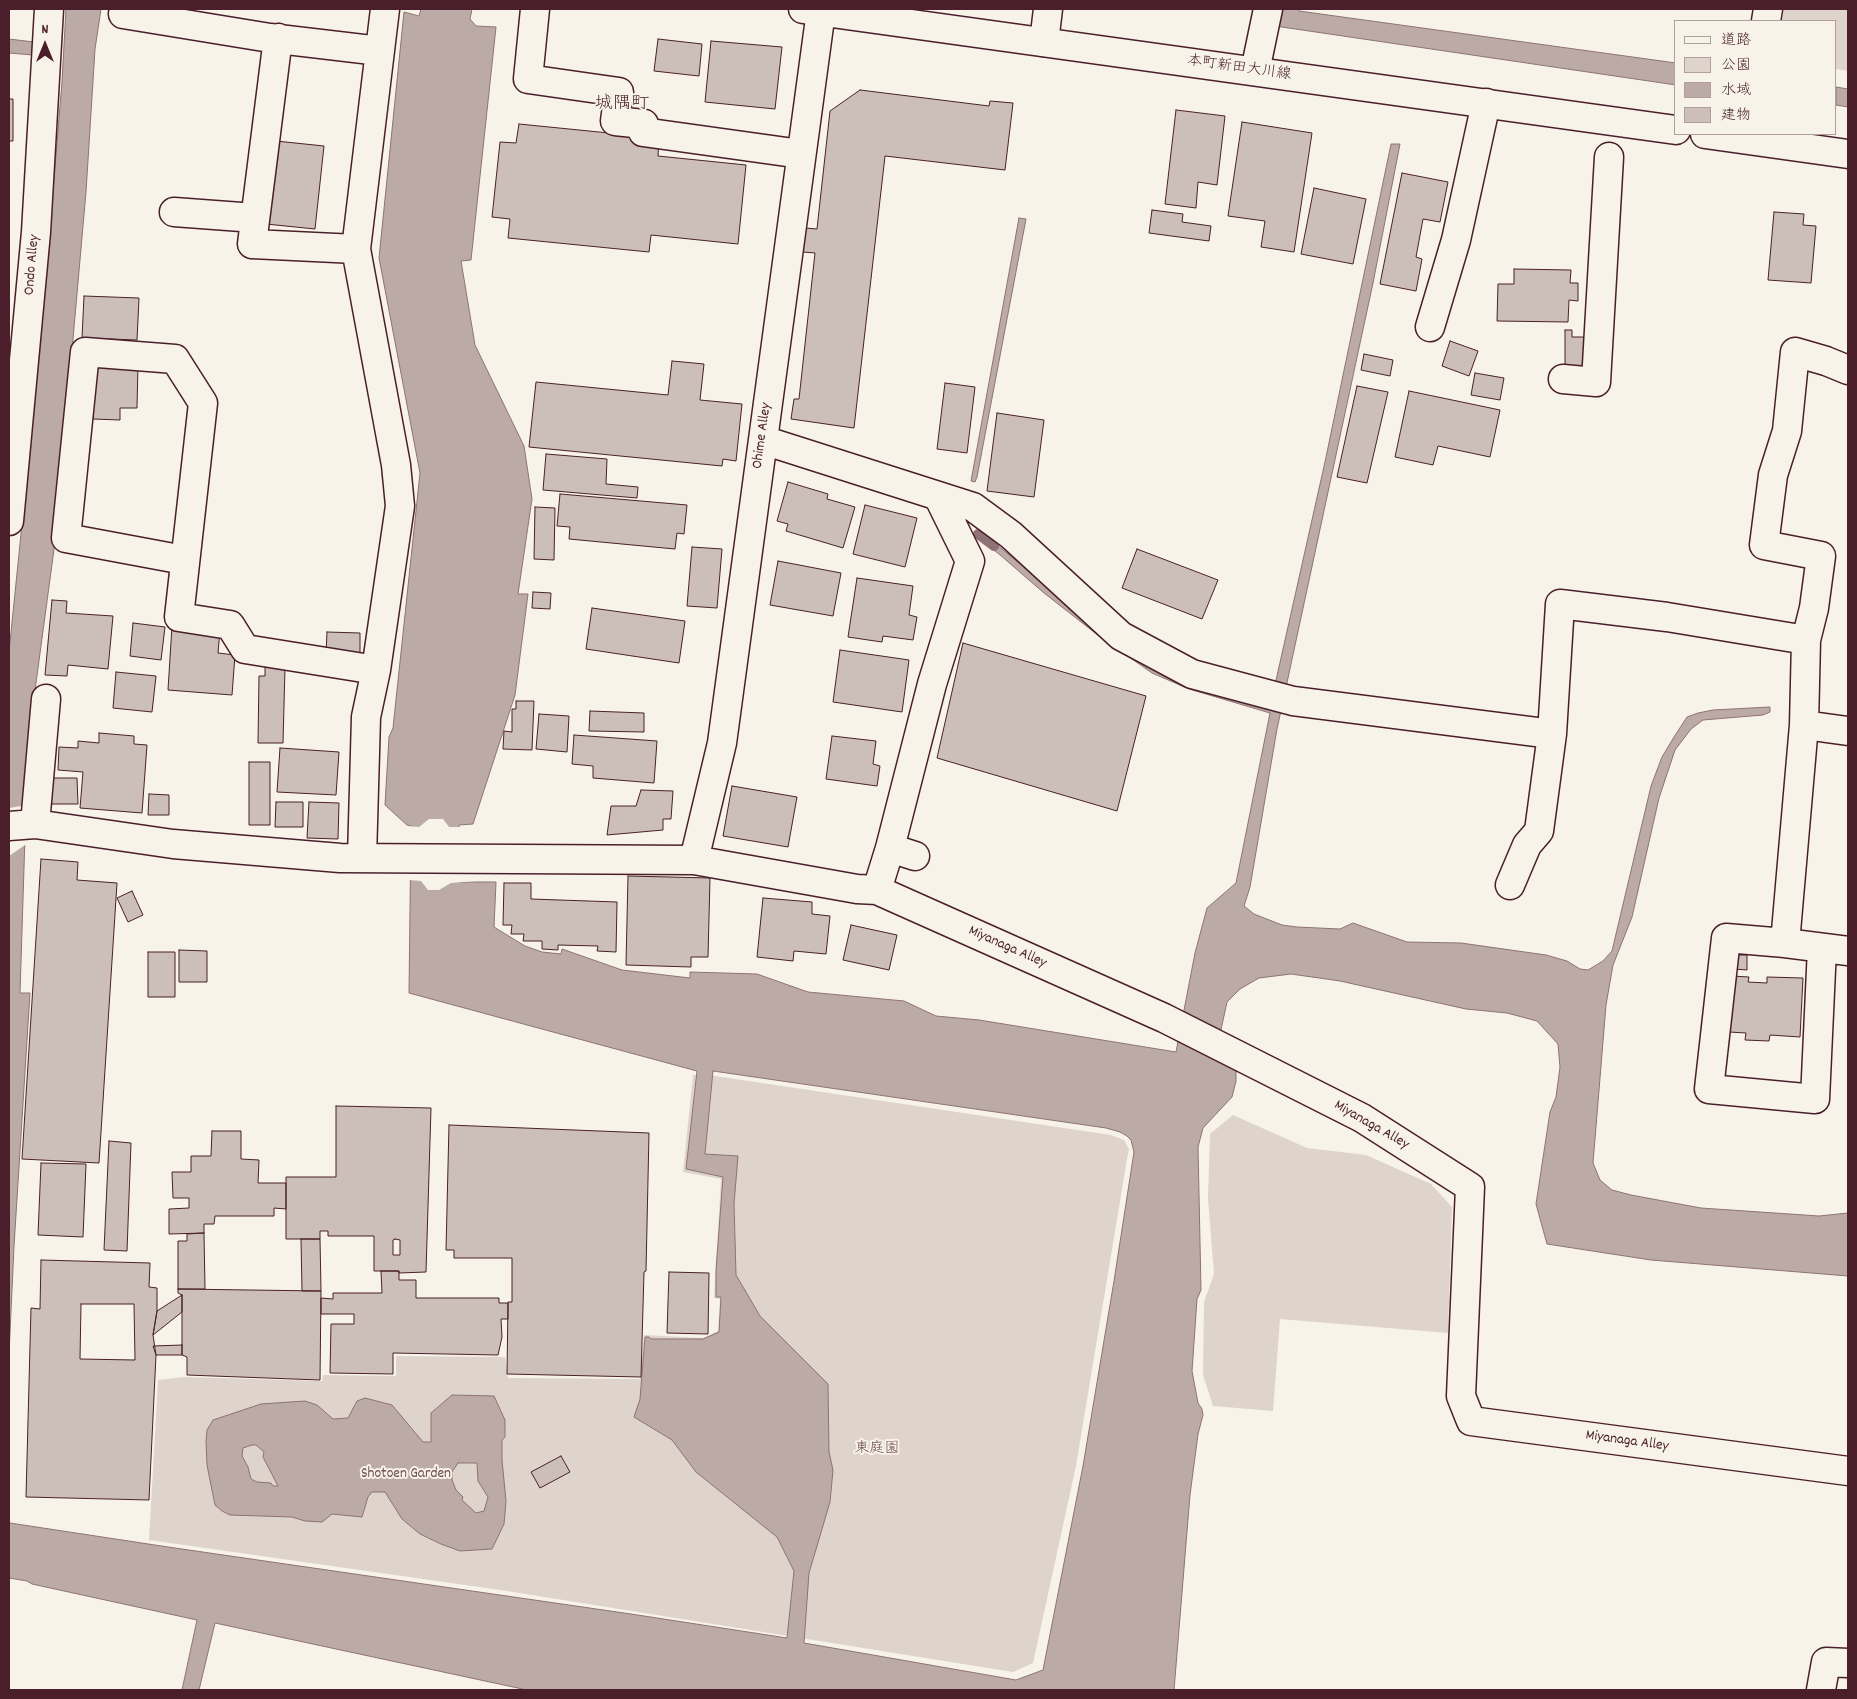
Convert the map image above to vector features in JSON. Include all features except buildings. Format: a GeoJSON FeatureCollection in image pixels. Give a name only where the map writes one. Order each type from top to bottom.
{"type":"FeatureCollection","features":[{"type":"Feature","properties":{"kind":"street","name":"Ondo Alley"},"geometry":{"type":"LineString","coordinates":[[9,521],[36,232],[49,9]]}},
{"type":"Feature","properties":{"kind":"street"},"geometry":{"type":"LineString","coordinates":[[362,858],[366,717],[376,670],[400,506],[396,465],[356,249],[385,9]]}},
{"type":"Feature","properties":{"kind":"street"},"geometry":{"type":"LineString","coordinates":[[535,9],[528,79],[618,92],[615,121],[644,124],[643,132],[801,154]]}},
{"type":"Feature","properties":{"kind":"street","name":"Ohime Alley"},"geometry":{"type":"LineString","coordinates":[[694,860],[722,743],[801,154],[810,9]]}},
{"type":"Feature","properties":{"kind":"street","name":"本町新田大川線"},"geometry":{"type":"LineString","coordinates":[[810,9],[1674,130]]}},
{"type":"Feature","properties":{"kind":"street"},"geometry":{"type":"LineString","coordinates":[[1044,42],[1048,9]]}},
{"type":"Feature","properties":{"kind":"street"},"geometry":{"type":"LineString","coordinates":[[1255,71],[1268,9]]}},
{"type":"Feature","properties":{"kind":"street"},"geometry":{"type":"LineString","coordinates":[[123,14],[278,38],[380,51]]}},
{"type":"Feature","properties":{"kind":"street"},"geometry":{"type":"LineString","coordinates":[[278,38],[252,244],[356,249]]}},
{"type":"Feature","properties":{"kind":"street"},"geometry":{"type":"LineString","coordinates":[[1430,327],[1456,240],[1486,104]]}},
{"type":"Feature","properties":{"kind":"street"},"geometry":{"type":"LineString","coordinates":[[1720,135],[1750,137],[1848,154]]}},
{"type":"Feature","properties":{"kind":"street"},"geometry":{"type":"LineString","coordinates":[[1563,379],[1596,382],[1608,157]]}},
{"type":"Feature","properties":{"kind":"street"},"geometry":{"type":"LineString","coordinates":[[174,212],[255,218]]}},
{"type":"Feature","properties":{"kind":"street"},"geometry":{"type":"LineString","coordinates":[[184,560],[66,538],[85,352],[175,359],[203,403],[179,617],[230,625],[245,649],[376,670]]}},
{"type":"Feature","properties":{"kind":"street"},"geometry":{"type":"LineString","coordinates":[[1785,944],[1804,725],[1806,640],[1814,608],[1821,556],[1764,545],[1773,475],[1787,431],[1795,352],[1848,370]]}},
{"type":"Feature","properties":{"kind":"street"},"geometry":{"type":"LineString","coordinates":[[763,440],[973,507],[1011,536],[1122,636],[1192,674],[1293,701],[1552,734]]}},
{"type":"Feature","properties":{"kind":"street"},"geometry":{"type":"LineString","coordinates":[[878,890],[903,852],[932,684],[970,561],[938,496]]}},
{"type":"Feature","properties":{"kind":"street"},"geometry":{"type":"LineString","coordinates":[[1510,885],[1527,845],[1539,831],[1552,734],[1560,604],[1667,617],[1806,640]]}},
{"type":"Feature","properties":{"kind":"street"},"geometry":{"type":"LineString","coordinates":[[24,825],[46,698]]}},
{"type":"Feature","properties":{"kind":"street"},"geometry":{"type":"LineString","coordinates":[[1804,725],[1848,731]]}},
{"type":"Feature","properties":{"kind":"street","name":"Miyanaga Alley"},"geometry":{"type":"LineString","coordinates":[[24,825],[173,844],[340,858],[694,860],[857,889],[878,890],[1164,1018],[1362,1118],[1470,1187],[1461,1396],[1471,1421],[1848,1471]]}},
{"type":"Feature","properties":{"kind":"street"},"geometry":{"type":"LineString","coordinates":[[1726,938],[1785,944],[1835,949],[1814,1099],[1709,1089],[1726,938]]}},
{"type":"Feature","properties":{"kind":"street"},"geometry":{"type":"LineString","coordinates":[[1821,1690],[1837,1663]]}},
{"type":"Feature","properties":{"kind":"green space"},"geometry":{"type":"Polygon","coordinates":[[[1784,9],[1848,9],[1848,71],[1837,69],[1837,20],[1782,20],[1784,9]]]}},
{"type":"Feature","properties":{"kind":"green space","name":"東庭園"},"geometry":{"type":"Polygon","coordinates":[[[693,1075],[715,1076],[1111,1135],[1124,1140],[1129,1149],[1076,1466],[1033,1663],[1013,1672],[507,1591],[149,1540],[158,1380],[184,1377],[322,1381],[323,1375],[396,1376],[396,1356],[505,1357],[508,1378],[640,1379],[644,1335],[703,1338],[718,1331],[720,1299],[714,1298],[721,1179],[683,1172],[693,1075]]]}},
{"type":"Feature","properties":{"kind":"green space"},"geometry":{"type":"Polygon","coordinates":[[[1233,1115],[1307,1148],[1366,1155],[1431,1184],[1452,1207],[1448,1333],[1280,1319],[1273,1411],[1213,1406],[1203,1375],[1204,1302],[1214,1274],[1208,1198],[1210,1134],[1233,1115]]]}},
{"type":"Feature","properties":{"kind":"water"},"geometry":{"type":"Polygon","coordinates":[[[66,9],[101,9],[95,49],[86,192],[55,542],[33,705],[26,805],[20,993],[30,993],[9,1355],[9,652],[41,337],[62,82],[66,9]]]}},
{"type":"Feature","properties":{"kind":"water"},"geometry":{"type":"Polygon","coordinates":[[[421,9],[472,9],[470,19],[476,26],[496,27],[471,260],[461,261],[475,345],[524,446],[532,499],[518,594],[528,594],[515,695],[473,824],[459,825],[459,882],[496,882],[494,927],[525,946],[542,952],[561,954],[562,949],[622,970],[690,978],[690,972],[757,974],[808,992],[904,1001],[936,1016],[979,1020],[1176,1052],[1195,953],[1207,908],[1236,883],[1270,713],[1189,689],[1152,673],[1099,636],[980,540],[986,536],[1095,625],[1270,707],[1325,462],[1391,144],[1400,144],[1373,283],[1277,729],[1250,887],[1244,906],[1254,914],[1282,925],[1340,929],[1353,923],[1407,942],[1461,943],[1546,955],[1567,961],[1580,969],[1588,970],[1603,961],[1612,951],[1651,786],[1662,757],[1687,717],[1713,710],[1770,707],[1770,712],[1763,715],[1703,720],[1691,729],[1675,750],[1659,798],[1632,917],[1613,965],[1606,1005],[1593,1163],[1600,1180],[1612,1190],[1631,1195],[1701,1208],[1819,1216],[1848,1213],[1848,1276],[1651,1260],[1547,1244],[1536,1204],[1550,1112],[1556,1097],[1560,1067],[1558,1044],[1537,1021],[1507,1013],[1466,1009],[1340,981],[1291,974],[1259,978],[1240,989],[1227,1002],[1215,1057],[1236,1066],[1236,1081],[1232,1097],[1203,1128],[1198,1147],[1201,1290],[1197,1299],[1192,1371],[1198,1403],[1203,1415],[1198,1434],[1190,1495],[1174,1690],[527,1690],[215,1623],[199,1690],[182,1690],[197,1620],[9,1578],[9,1521],[10,1523],[168,1547],[787,1638],[794,1571],[777,1537],[696,1472],[672,1440],[634,1417],[640,1399],[645,1337],[651,1339],[703,1339],[719,1332],[721,1297],[716,1297],[716,1270],[723,1177],[686,1169],[697,1071],[409,993],[411,826],[407,825],[385,805],[389,737],[393,728],[420,473],[379,258],[404,12],[419,16],[421,9]],[[713,1071],[705,1154],[738,1156],[734,1204],[736,1275],[760,1316],[828,1384],[829,1452],[833,1470],[830,1502],[809,1573],[804,1643],[1016,1680],[1043,1670],[1083,1466],[1134,1152],[1131,1140],[1127,1136],[1106,1128],[713,1071]]]}},
{"type":"Feature","properties":{"kind":"water"},"geometry":{"type":"Polygon","coordinates":[[[1279,9],[1299,9],[1299,11],[1674,63],[1674,85],[1275,26],[1279,9]]]}},
{"type":"Feature","properties":{"kind":"water"},"geometry":{"type":"Polygon","coordinates":[[[9,39],[34,42],[33,55],[9,53],[9,39]]]}},
{"type":"Feature","properties":{"kind":"water"},"geometry":{"type":"Polygon","coordinates":[[[1837,87],[1848,89],[1848,107],[1837,105],[1837,87]]]}},
{"type":"Feature","properties":{"kind":"water"},"geometry":{"type":"Polygon","coordinates":[[[1019,218],[1026,219],[975,482],[971,481],[1019,218]]]}},
{"type":"Feature","properties":{"kind":"water"},"geometry":{"type":"Polygon","coordinates":[[[452,1395],[494,1396],[505,1420],[505,1437],[502,1440],[506,1501],[504,1524],[492,1549],[460,1551],[420,1534],[402,1519],[385,1492],[372,1492],[368,1497],[362,1517],[332,1514],[322,1522],[305,1521],[292,1517],[230,1515],[215,1505],[207,1465],[206,1441],[207,1430],[213,1420],[261,1404],[305,1401],[317,1405],[333,1419],[348,1418],[357,1401],[365,1398],[392,1405],[423,1442],[431,1442],[431,1413],[452,1395]],[[256,1445],[243,1448],[242,1456],[248,1467],[251,1479],[278,1486],[263,1457],[264,1452],[256,1445]],[[458,1463],[452,1472],[452,1480],[456,1490],[463,1497],[462,1500],[476,1513],[484,1511],[488,1497],[478,1481],[477,1463],[458,1463]]]}},
{"type":"Feature","properties":{"kind":"pier"},"geometry":{"type":"Polygon","coordinates":[[[28,805],[28,843],[9,856],[9,808],[28,805]]]}},
{"type":"Feature","properties":{"kind":"pier"},"geometry":{"type":"Polygon","coordinates":[[[429,819],[443,819],[449,827],[461,827],[462,880],[476,881],[451,883],[439,890],[428,890],[421,881],[408,880],[409,828],[405,826],[419,827],[429,819]]]}},
{"type":"Feature","properties":{"kind":"waterway"},"geometry":{"type":"LineString","coordinates":[[978,534],[994,546]]}},
{"type":"Feature","properties":{"kind":"district","name":"城隅町"},"geometry":{"type":"Point","coordinates":[622,106]}},
{"type":"Feature","properties":{"kind":"park label","name":"Shotoen Garden"},"geometry":{"type":"Point","coordinates":[406,1475]}}]}
